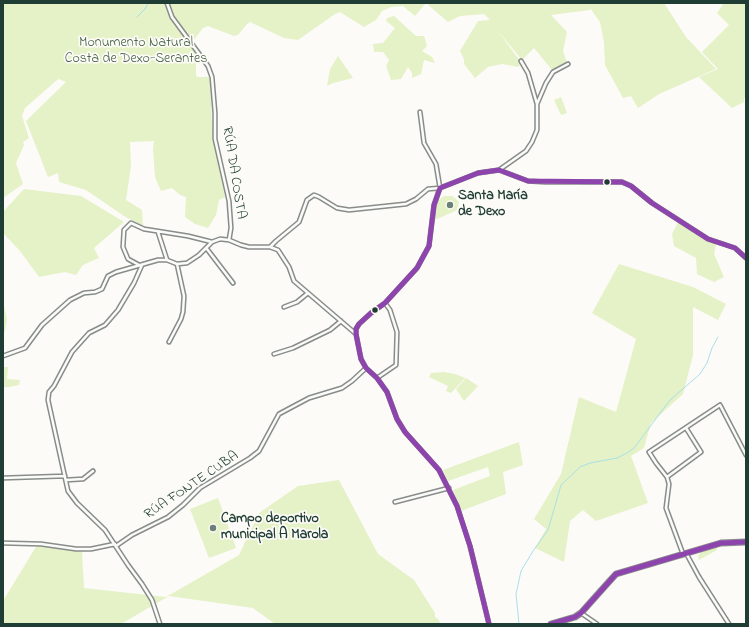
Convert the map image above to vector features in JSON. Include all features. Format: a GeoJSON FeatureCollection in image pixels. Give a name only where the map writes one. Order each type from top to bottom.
{"type":"FeatureCollection","features":[{"type":"Feature","properties":{"kind":"main road"},"geometry":{"type":"LineString","coordinates":[[551,624],[575,617],[581,613],[616,574],[721,543],[746,542]]}},
{"type":"Feature","properties":{"kind":"street","name":"RÚA DA COSTA"},"geometry":{"type":"LineString","coordinates":[[167,3],[172,17],[208,66],[212,77],[215,113],[215,139],[229,201],[231,228],[229,240]]}},
{"type":"Feature","properties":{"kind":"street"},"geometry":{"type":"LineString","coordinates":[[270,247],[299,222],[307,200],[314,195],[337,208],[349,210],[406,204],[416,199],[428,189],[440,188],[478,173],[499,170],[521,154],[532,142],[537,130],[537,104],[528,73],[520,61]]}},
{"type":"Feature","properties":{"kind":"street"},"geometry":{"type":"LineString","coordinates":[[537,104],[553,72],[568,64]]}},
{"type":"Feature","properties":{"kind":"street"},"geometry":{"type":"LineString","coordinates":[[420,112],[424,143],[436,164],[440,188],[434,205],[429,246],[417,268],[385,303],[359,324],[356,329],[356,334],[361,359],[366,368],[377,378],[387,392],[397,419],[405,432],[439,470],[449,488],[457,506],[470,546],[489,624]]}},
{"type":"Feature","properties":{"kind":"street"},"geometry":{"type":"LineString","coordinates":[[499,170],[528,181],[622,182],[631,186],[652,203],[708,239],[735,248],[746,258]]}},
{"type":"Feature","properties":{"kind":"street"},"geometry":{"type":"LineString","coordinates":[[140,265],[128,259],[123,247],[124,230],[132,223],[144,229],[188,236],[212,242]]}},
{"type":"Feature","properties":{"kind":"street"},"geometry":{"type":"LineString","coordinates":[[158,232],[167,260]]}},
{"type":"Feature","properties":{"kind":"street"},"geometry":{"type":"LineString","coordinates":[[3,356],[25,348],[42,325],[70,300],[84,293],[95,292],[102,289],[108,276],[116,272],[158,260],[167,260],[177,264],[187,263],[207,249],[212,242],[220,239],[229,240],[249,247],[270,247],[278,250],[289,267],[294,281],[356,334]]}},
{"type":"Feature","properties":{"kind":"street"},"geometry":{"type":"LineString","coordinates":[[207,249],[233,283]]}},
{"type":"Feature","properties":{"kind":"street"},"geometry":{"type":"LineString","coordinates":[[169,342],[183,312],[184,296],[177,264]]}},
{"type":"Feature","properties":{"kind":"street"},"geometry":{"type":"LineString","coordinates":[[140,265],[134,283],[118,310],[105,325],[89,334],[72,352],[54,386],[49,392],[48,400],[68,491],[77,503],[105,530],[149,595],[160,624]]}},
{"type":"Feature","properties":{"kind":"street"},"geometry":{"type":"LineString","coordinates":[[284,307],[297,302],[308,294]]}},
{"type":"Feature","properties":{"kind":"street"},"geometry":{"type":"LineString","coordinates":[[377,378],[396,365],[397,332],[390,310],[385,303]]}},
{"type":"Feature","properties":{"kind":"street"},"geometry":{"type":"LineString","coordinates":[[274,354],[293,348],[330,330],[341,321]]}},
{"type":"Feature","properties":{"kind":"street","name":"RÚA FONTE CUBA"},"geometry":{"type":"LineString","coordinates":[[115,545],[168,517],[200,488],[259,451],[279,414],[309,398],[342,388],[366,368]]}},
{"type":"Feature","properties":{"kind":"street"},"geometry":{"type":"LineString","coordinates":[[729,624],[685,553],[666,508],[669,484],[667,477],[649,452],[720,406],[746,455]]}},
{"type":"Feature","properties":{"kind":"street"},"geometry":{"type":"LineString","coordinates":[[667,477],[701,452],[686,428]]}},
{"type":"Feature","properties":{"kind":"street"},"geometry":{"type":"LineString","coordinates":[[65,480],[83,478],[92,471]]}},
{"type":"Feature","properties":{"kind":"street"},"geometry":{"type":"LineString","coordinates":[[3,478],[65,476]]}},
{"type":"Feature","properties":{"kind":"street"},"geometry":{"type":"LineString","coordinates":[[395,502],[449,488]]}},
{"type":"Feature","properties":{"kind":"street"},"geometry":{"type":"LineString","coordinates":[[3,543],[41,544],[76,549],[91,549],[115,545]]}},
{"type":"Feature","properties":{"kind":"street"},"geometry":{"type":"LineString","coordinates":[[581,613],[597,624]]}},
{"type":"Feature","properties":{"kind":"green space","name":"Monumento Natural Costa de Dexo-Serantes"},"geometry":{"type":"Polygon","coordinates":[[[3,3],[426,3],[415,16],[403,6],[391,7],[382,11],[376,20],[364,27],[340,12],[298,40],[284,38],[250,22],[238,35],[234,36],[208,26],[203,28],[193,41],[193,43],[200,50],[195,61],[196,76],[210,77],[212,124],[225,197],[219,200],[216,215],[208,228],[195,224],[185,217],[186,197],[180,195],[172,188],[161,191],[155,177],[153,149],[154,141],[130,142],[131,166],[126,200],[142,210],[143,226],[124,216],[86,190],[59,182],[58,173],[48,177],[26,121],[66,82],[59,79],[25,108],[22,116],[29,138],[23,142],[24,145],[16,163],[23,184],[3,198],[3,3]]]}},
{"type":"Feature","properties":{"kind":"green space"},"geometry":{"type":"Polygon","coordinates":[[[426,3],[664,3],[686,37],[716,69],[659,94],[638,108],[631,96],[623,98],[605,65],[604,42],[600,22],[590,8],[590,10],[551,15],[567,32],[563,51],[567,63],[553,71],[534,48],[522,60],[498,31],[520,61],[519,67],[502,64],[488,67],[475,78],[464,64],[464,59],[460,51],[478,21],[490,20],[484,14],[460,16],[448,22],[426,3]]]}},
{"type":"Feature","properties":{"kind":"green space"},"geometry":{"type":"Polygon","coordinates":[[[724,3],[746,3],[746,97],[744,98],[744,102],[732,108],[699,77],[718,69],[702,52],[729,25],[717,13],[724,3]]]}},
{"type":"Feature","properties":{"kind":"green space"},"geometry":{"type":"Polygon","coordinates":[[[394,16],[416,36],[424,36],[427,46],[422,51],[432,57],[435,63],[424,60],[421,74],[412,78],[412,73],[408,67],[401,79],[391,80],[386,66],[389,60],[383,52],[374,52],[373,44],[383,43],[395,28],[386,21],[387,18],[394,16]]]}},
{"type":"Feature","properties":{"kind":"green space"},"geometry":{"type":"Polygon","coordinates":[[[338,56],[353,78],[327,86],[330,69],[338,56]]]}},
{"type":"Feature","properties":{"kind":"green space"},"geometry":{"type":"Polygon","coordinates":[[[561,97],[567,113],[561,115],[554,100],[561,97]]]}},
{"type":"Feature","properties":{"kind":"green space"},"geometry":{"type":"Polygon","coordinates":[[[24,189],[81,196],[124,222],[94,248],[99,258],[83,265],[76,275],[65,272],[39,277],[20,251],[3,233],[3,212],[24,189]]]}},
{"type":"Feature","properties":{"kind":"green space"},"geometry":{"type":"Polygon","coordinates":[[[444,196],[452,196],[459,202],[457,210],[435,220],[436,202],[444,196]]]}},
{"type":"Feature","properties":{"kind":"green space"},"geometry":{"type":"Polygon","coordinates":[[[678,222],[703,239],[716,244],[714,254],[724,277],[714,282],[697,274],[696,258],[674,246],[672,234],[678,222]]]}},
{"type":"Feature","properties":{"kind":"green space"},"geometry":{"type":"Polygon","coordinates":[[[619,264],[693,287],[726,304],[718,320],[693,307],[693,355],[683,394],[651,423],[644,448],[631,456],[648,503],[596,521],[583,510],[570,521],[564,562],[535,548],[546,529],[534,519],[561,474],[579,397],[616,412],[636,339],[592,313],[619,264]]]}},
{"type":"Feature","properties":{"kind":"green space"},"geometry":{"type":"Polygon","coordinates":[[[3,301],[7,319],[5,331],[3,333],[3,301]]]}},
{"type":"Feature","properties":{"kind":"green space"},"geometry":{"type":"Polygon","coordinates":[[[3,367],[8,367],[7,379],[20,380],[19,385],[3,387],[3,367]]]}},
{"type":"Feature","properties":{"kind":"green space"},"geometry":{"type":"Polygon","coordinates":[[[444,372],[465,378],[451,393],[446,391],[448,386],[429,377],[431,373],[444,372]]]}},
{"type":"Feature","properties":{"kind":"green space"},"geometry":{"type":"Polygon","coordinates":[[[466,378],[478,386],[464,401],[456,389],[466,378]]]}},
{"type":"Feature","properties":{"kind":"green space"},"geometry":{"type":"Polygon","coordinates":[[[519,442],[523,465],[503,472],[506,494],[461,511],[453,490],[490,476],[488,467],[448,481],[443,470],[519,442]]]}},
{"type":"Feature","properties":{"kind":"green space"},"geometry":{"type":"Polygon","coordinates":[[[339,480],[378,554],[414,580],[435,613],[435,617],[441,624],[275,624],[253,608],[169,596],[121,624],[3,624],[3,601],[37,545],[82,551],[84,588],[166,597],[239,555],[259,513],[298,486],[339,480]]]}},
{"type":"Feature","properties":{"kind":"green space","name":"Campo deportivo municipal A Marola"},"geometry":{"type":"Polygon","coordinates":[[[218,498],[236,548],[209,558],[190,509],[218,498]]]}},
{"type":"Feature","properties":{"kind":"green space"},"geometry":{"type":"Polygon","coordinates":[[[717,547],[717,550],[699,560],[698,556],[701,552],[717,547]]]}},
{"type":"Feature","properties":{"kind":"waterway"},"geometry":{"type":"LineString","coordinates":[[137,17],[145,9],[148,3]]}},
{"type":"Feature","properties":{"kind":"waterway"},"geometry":{"type":"LineString","coordinates":[[519,624],[516,594],[521,571],[548,530],[561,485],[580,467],[590,463],[617,458],[634,448],[670,400],[700,374],[707,363],[712,348],[718,337]]}},
{"type":"Feature","properties":{"kind":"transit line"},"geometry":{"type":"LineString","coordinates":[[489,624],[470,546],[457,506],[439,470],[405,432],[397,419],[387,392],[377,378],[366,368],[361,359],[356,334],[356,329],[359,324],[385,303],[417,268],[429,246],[434,205],[440,188],[478,173],[499,170],[528,181],[622,182],[631,186],[652,203],[708,239],[735,248],[746,258]]}},
{"type":"Feature","properties":{"kind":"transit line"},"geometry":{"type":"LineString","coordinates":[[551,624],[575,617],[581,613],[616,574],[721,543],[746,542]]}},
{"type":"Feature","properties":{"kind":"place","name":"Santa María de Dexo"},"geometry":{"type":"Point","coordinates":[450,205]}},
{"type":"Feature","properties":{"kind":"place","name":"Campo deportivo municipal A Marola"},"geometry":{"type":"Point","coordinates":[213,528]}}]}
